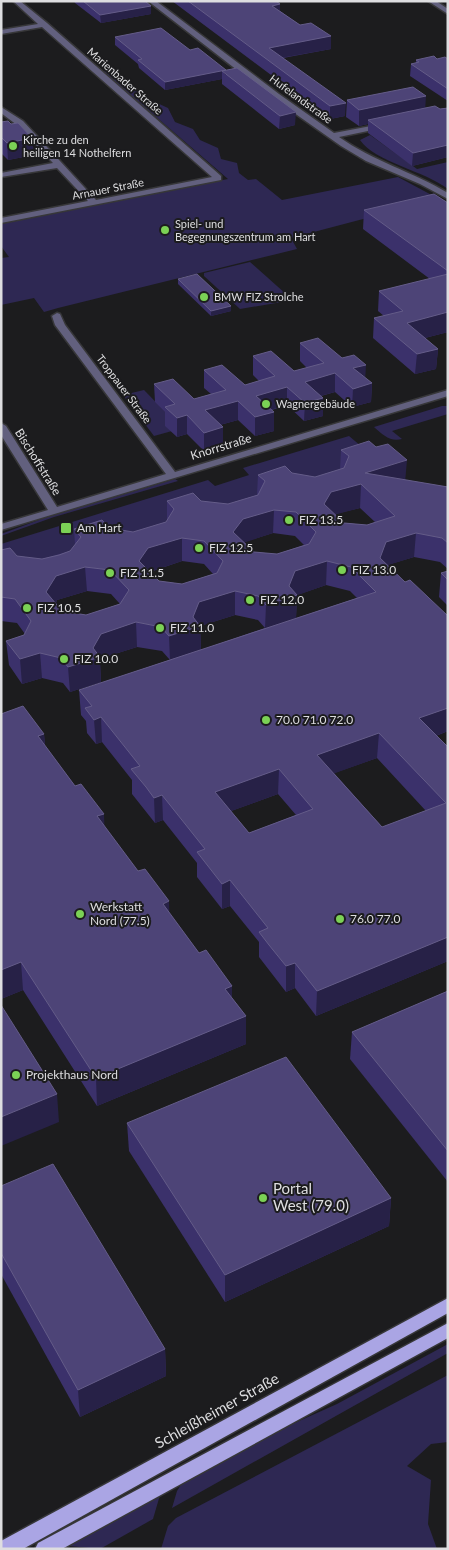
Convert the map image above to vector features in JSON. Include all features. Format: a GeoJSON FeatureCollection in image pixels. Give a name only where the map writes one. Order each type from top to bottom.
{"type":"FeatureCollection","features":[{"type":"Feature","properties":{"kind":"main road","name":"Schleißheimer Straße"},"geometry":{"type":"LineString","coordinates":[[5,1549],[448,1305]]}},
{"type":"Feature","properties":{"kind":"main road"},"geometry":{"type":"LineString","coordinates":[[44,1549],[448,1330]]}},
{"type":"Feature","properties":{"kind":"street","name":"Marienbader Straße"},"geometry":{"type":"LineString","coordinates":[[16,1],[218,178]]}},
{"type":"Feature","properties":{"kind":"street","name":"Hufelandstraße"},"geometry":{"type":"LineString","coordinates":[[151,1],[333,136],[369,159],[423,182],[448,197]]}},
{"type":"Feature","properties":{"kind":"street"},"geometry":{"type":"LineString","coordinates":[[431,1],[448,12]]}},
{"type":"Feature","properties":{"kind":"street"},"geometry":{"type":"LineString","coordinates":[[1,32],[44,25]]}},
{"type":"Feature","properties":{"kind":"street"},"geometry":{"type":"LineString","coordinates":[[1,109],[15,119],[94,203]]}},
{"type":"Feature","properties":{"kind":"street"},"geometry":{"type":"LineString","coordinates":[[1,122],[15,119]]}},
{"type":"Feature","properties":{"kind":"street"},"geometry":{"type":"LineString","coordinates":[[333,136],[391,124]]}},
{"type":"Feature","properties":{"kind":"street"},"geometry":{"type":"LineString","coordinates":[[1,175],[58,164]]}},
{"type":"Feature","properties":{"kind":"street","name":"Arnauer Straße"},"geometry":{"type":"LineString","coordinates":[[1,221],[218,178]]}},
{"type":"Feature","properties":{"kind":"street","name":"Troppauer Straße"},"geometry":{"type":"LineString","coordinates":[[57,316],[60,325],[173,476]]}},
{"type":"Feature","properties":{"kind":"street","name":"Knorrstraße"},"geometry":{"type":"LineString","coordinates":[[1,527],[448,393]]}},
{"type":"Feature","properties":{"kind":"street","name":"Bischoffstraße"},"geometry":{"type":"LineString","coordinates":[[3,433],[54,510]]}},
{"type":"Feature","properties":{"kind":"shaded area"},"geometry":{"type":"Polygon","coordinates":[[[112,69],[142,96],[168,108],[175,122],[193,129],[200,140],[218,148],[221,159],[237,163],[239,173],[248,180],[256,179],[282,200],[398,177],[439,199],[291,238],[297,249],[44,312],[34,298],[1,305],[1,258],[9,257],[1,246],[1,224],[228,179],[103,71],[112,69]]]}},
{"type":"Feature","properties":{"kind":"shaded area"},"geometry":{"type":"Polygon","coordinates":[[[370,135],[417,169],[448,162],[448,189],[367,148],[360,140],[370,135]]]}},
{"type":"Feature","properties":{"kind":"shaded area"},"geometry":{"type":"Polygon","coordinates":[[[250,262],[286,294],[288,301],[240,309],[204,276],[204,273],[250,262]]]}},
{"type":"Feature","properties":{"kind":"shaded area"},"geometry":{"type":"Polygon","coordinates":[[[144,390],[176,423],[172,431],[154,436],[123,395],[144,390]]]}},
{"type":"Feature","properties":{"kind":"shaded area"},"geometry":{"type":"Polygon","coordinates":[[[442,406],[448,406],[448,414],[392,431],[402,439],[390,439],[374,427],[442,406]]]}},
{"type":"Feature","properties":{"kind":"shaded area"},"geometry":{"type":"Polygon","coordinates":[[[349,436],[386,467],[1,575],[1,544],[208,480],[215,486],[249,475],[243,468],[349,436]]]}},
{"type":"Feature","properties":{"kind":"shaded area"},"geometry":{"type":"Polygon","coordinates":[[[175,479],[178,481],[54,517],[1,536],[1,534],[47,517],[175,479]]]}},
{"type":"Feature","properties":{"kind":"shaded area"},"geometry":{"type":"Polygon","coordinates":[[[448,1344],[448,1353],[172,1508],[177,1491],[184,1480],[279,1430],[337,1404],[448,1344]]]}},
{"type":"Feature","properties":{"kind":"shaded area"},"geometry":{"type":"Polygon","coordinates":[[[448,1375],[448,1442],[431,1444],[407,1466],[431,1480],[428,1524],[437,1549],[161,1549],[168,1526],[176,1518],[448,1375]]]}},
{"type":"Feature","properties":{"kind":"shaded area"},"geometry":{"type":"Polygon","coordinates":[[[160,1495],[153,1519],[100,1549],[69,1546],[70,1540],[160,1495]]]}},
{"type":"Feature","properties":{"kind":"building"},"geometry":{"type":"Polygon","coordinates":[[[83,1],[145,1],[151,6],[100,15],[83,1]]]}},
{"type":"Feature","properties":{"kind":"building"},"geometry":{"type":"Polygon","coordinates":[[[188,1],[276,1],[280,4],[272,6],[300,25],[311,23],[331,36],[269,48],[346,103],[330,106],[188,1]]]}},
{"type":"Feature","properties":{"kind":"building"},"geometry":{"type":"Polygon","coordinates":[[[161,28],[190,50],[198,48],[226,70],[165,82],[138,60],[142,59],[115,37],[161,28]]]}},
{"type":"Feature","properties":{"kind":"building"},"geometry":{"type":"Polygon","coordinates":[[[434,56],[437,59],[445,57],[448,59],[448,89],[411,64],[419,62],[416,60],[434,56]]]}},
{"type":"Feature","properties":{"kind":"building"},"geometry":{"type":"Polygon","coordinates":[[[237,68],[296,112],[280,116],[222,71],[237,68]]]}},
{"type":"Feature","properties":{"kind":"building"},"geometry":{"type":"Polygon","coordinates":[[[413,87],[426,96],[359,110],[347,100],[413,87]]]}},
{"type":"Feature","properties":{"kind":"building"},"geometry":{"type":"Polygon","coordinates":[[[435,106],[440,109],[448,108],[448,145],[413,153],[368,120],[435,106]]]}},
{"type":"Feature","properties":{"kind":"building"},"geometry":{"type":"Polygon","coordinates":[[[8,121],[11,124],[18,123],[32,138],[7,143],[1,137],[1,122],[8,121]]]}},
{"type":"Feature","properties":{"kind":"building"},"geometry":{"type":"Polygon","coordinates":[[[434,194],[448,203],[448,271],[364,210],[434,194]]]}},
{"type":"Feature","properties":{"kind":"building","name":"BMW FIZ Strolche"},"geometry":{"type":"Polygon","coordinates":[[[197,274],[231,306],[211,311],[178,279],[197,274]]]}},
{"type":"Feature","properties":{"kind":"building"},"geometry":{"type":"Polygon","coordinates":[[[448,274],[448,312],[407,323],[438,349],[417,354],[374,318],[403,311],[379,291],[448,274]]]}},
{"type":"Feature","properties":{"kind":"building"},"geometry":{"type":"Polygon","coordinates":[[[318,338],[342,358],[354,355],[366,365],[353,368],[372,383],[353,389],[335,373],[305,382],[323,398],[305,403],[287,387],[256,396],[274,412],[255,417],[238,401],[205,410],[223,427],[204,433],[187,415],[177,418],[165,407],[175,404],[154,384],[173,379],[194,399],[226,390],[204,370],[222,365],[245,385],[275,376],[253,356],[271,351],[294,371],[324,363],[300,343],[318,338]]]}},
{"type":"Feature","properties":{"kind":"building"},"geometry":{"type":"Polygon","coordinates":[[[369,441],[376,447],[388,444],[407,460],[365,473],[448,487],[448,543],[442,538],[416,533],[386,542],[380,558],[405,582],[410,580],[448,616],[448,708],[419,718],[448,747],[448,937],[317,991],[295,963],[286,966],[269,945],[259,932],[268,928],[230,880],[222,884],[197,852],[205,849],[162,795],[154,798],[131,769],[140,766],[101,717],[94,720],[85,708],[92,706],[79,690],[376,592],[351,567],[327,561],[295,571],[289,586],[297,595],[266,605],[258,596],[235,591],[199,602],[193,617],[200,626],[169,636],[161,627],[136,622],[101,634],[93,648],[100,657],[68,667],[61,658],[40,653],[20,659],[6,641],[24,635],[31,621],[15,599],[1,597],[1,550],[10,548],[17,556],[42,559],[59,555],[70,551],[81,537],[74,529],[102,520],[109,528],[133,532],[166,522],[174,509],[167,501],[193,493],[201,501],[228,504],[258,495],[265,481],[258,475],[285,466],[292,473],[315,477],[344,468],[349,456],[341,450],[369,441]],[[361,484],[331,492],[324,504],[344,523],[367,525],[395,516],[361,484]],[[274,510],[243,519],[233,532],[254,552],[277,554],[309,544],[316,532],[296,512],[274,510]],[[182,538],[148,548],[139,561],[159,581],[182,584],[217,573],[223,561],[204,541],[182,538]],[[85,567],[56,576],[46,592],[62,611],[86,615],[120,604],[129,590],[110,570],[85,567]],[[379,733],[317,755],[382,827],[446,803],[379,733]],[[279,769],[215,792],[249,833],[313,809],[279,769]]]}},
{"type":"Feature","properties":{"kind":"building"},"geometry":{"type":"Polygon","coordinates":[[[448,571],[448,580],[441,573],[448,571]]]}},
{"type":"Feature","properties":{"kind":"building","name":"Werkstatt Nord (77.5)"},"geometry":{"type":"Polygon","coordinates":[[[23,706],[44,734],[38,736],[75,786],[81,784],[104,814],[97,816],[138,871],[145,869],[169,901],[163,904],[199,953],[206,950],[232,986],[225,989],[246,1016],[96,1078],[21,962],[1,970],[1,714],[23,706]]]}},
{"type":"Feature","properties":{"kind":"building"},"geometry":{"type":"Polygon","coordinates":[[[448,991],[448,1151],[352,1032],[448,991]]]}},
{"type":"Feature","properties":{"kind":"building"},"geometry":{"type":"Polygon","coordinates":[[[1,1005],[57,1094],[1,1117],[1,1005]]]}},
{"type":"Feature","properties":{"kind":"building","name":"Portal West (79.0)"},"geometry":{"type":"Polygon","coordinates":[[[286,1057],[391,1198],[225,1275],[127,1123],[286,1057]]]}},
{"type":"Feature","properties":{"kind":"building"},"geometry":{"type":"Polygon","coordinates":[[[53,1164],[165,1349],[78,1390],[1,1253],[1,1186],[53,1164]]]}},
{"type":"Feature","properties":{"kind":"place","name":"Kirche zu den heiligen 14 Nothelfern"},"geometry":{"type":"Point","coordinates":[13,146]}},
{"type":"Feature","properties":{"kind":"place","name":"Spiel- und Begegnungszentrum am Hart"},"geometry":{"type":"Point","coordinates":[165,230]}},
{"type":"Feature","properties":{"kind":"place","name":"BMW FIZ Strolche"},"geometry":{"type":"Point","coordinates":[204,297]}},
{"type":"Feature","properties":{"kind":"place","name":"Wagnergebäude"},"geometry":{"type":"Point","coordinates":[266,404]}},
{"type":"Feature","properties":{"kind":"place","name":"FIZ 13.5"},"geometry":{"type":"Point","coordinates":[289,520]}},
{"type":"Feature","properties":{"kind":"place","name":"Am Hart"},"geometry":{"type":"Point","coordinates":[66,528]}},
{"type":"Feature","properties":{"kind":"place","name":"FIZ 12.5"},"geometry":{"type":"Point","coordinates":[199,548]}},
{"type":"Feature","properties":{"kind":"place","name":"FIZ 13.0"},"geometry":{"type":"Point","coordinates":[342,570]}},
{"type":"Feature","properties":{"kind":"place","name":"FIZ 11.5"},"geometry":{"type":"Point","coordinates":[110,573]}},
{"type":"Feature","properties":{"kind":"place","name":"FIZ 12.0"},"geometry":{"type":"Point","coordinates":[250,600]}},
{"type":"Feature","properties":{"kind":"place","name":"FIZ 10.5"},"geometry":{"type":"Point","coordinates":[27,608]}},
{"type":"Feature","properties":{"kind":"place","name":"FIZ 11.0"},"geometry":{"type":"Point","coordinates":[160,628]}},
{"type":"Feature","properties":{"kind":"place","name":"FIZ 10.0"},"geometry":{"type":"Point","coordinates":[64,659]}},
{"type":"Feature","properties":{"kind":"place","name":"70.0 71.0 72.0"},"geometry":{"type":"Point","coordinates":[266,720]}},
{"type":"Feature","properties":{"kind":"place","name":"Werkstatt Nord (77.5)"},"geometry":{"type":"Point","coordinates":[80,914]}},
{"type":"Feature","properties":{"kind":"place","name":"76.0 77.0"},"geometry":{"type":"Point","coordinates":[340,919]}},
{"type":"Feature","properties":{"kind":"place","name":"Projekthaus Nord"},"geometry":{"type":"Point","coordinates":[16,1075]}},
{"type":"Feature","properties":{"kind":"place","name":"Portal West (79.0)"},"geometry":{"type":"Point","coordinates":[263,1198]}}]}
